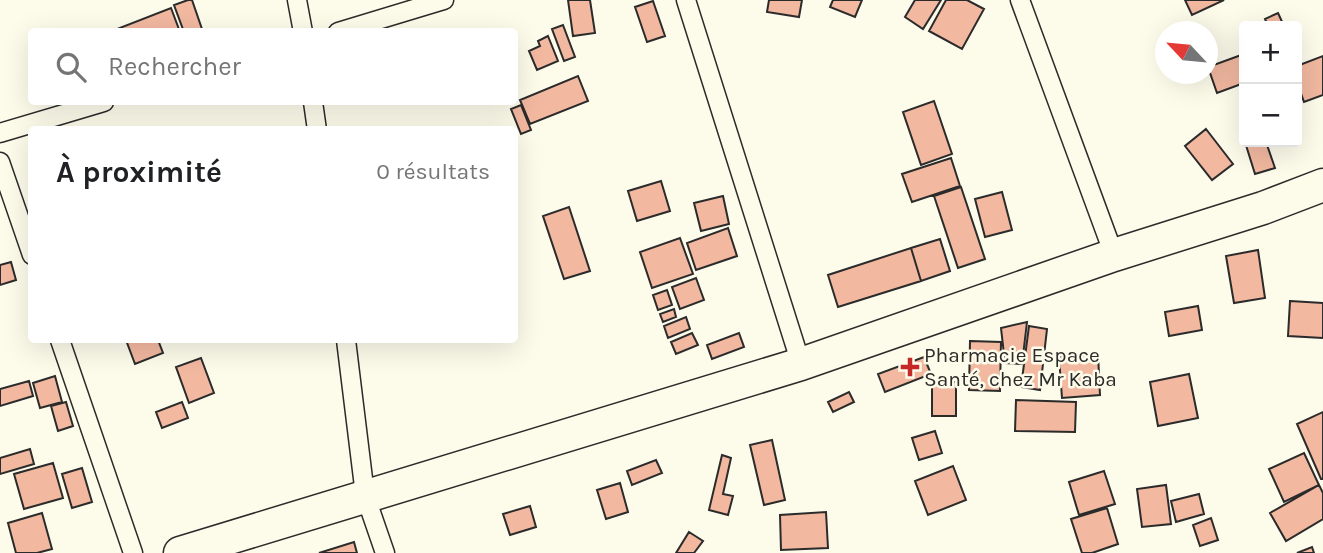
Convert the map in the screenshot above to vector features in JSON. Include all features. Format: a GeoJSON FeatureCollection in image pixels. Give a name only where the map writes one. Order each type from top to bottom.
{"type":"FeatureCollection","features":[{"type":"Feature","properties":{"kind":"highway"},"geometry":{"type":"LineString","coordinates":[[180,553],[801,364],[1114,255],[1263,208],[1323,185]]}},
{"type":"Feature","properties":{"kind":"street"},"geometry":{"type":"LineString","coordinates":[[297,0],[302,28]]}},
{"type":"Feature","properties":{"kind":"street"},"geometry":{"type":"LineString","coordinates":[[351,28],[444,0]]}},
{"type":"Feature","properties":{"kind":"street"},"geometry":{"type":"LineString","coordinates":[[686,0],[801,364]]}},
{"type":"Feature","properties":{"kind":"street"},"geometry":{"type":"LineString","coordinates":[[1020,0],[1114,255]]}},
{"type":"Feature","properties":{"kind":"street"},"geometry":{"type":"LineString","coordinates":[[0,133],[94,105]]}},
{"type":"Feature","properties":{"kind":"street"},"geometry":{"type":"LineString","coordinates":[[313,105],[316,126]]}},
{"type":"Feature","properties":{"kind":"street"},"geometry":{"type":"LineString","coordinates":[[0,162],[28,243]]}},
{"type":"Feature","properties":{"kind":"street"},"geometry":{"type":"LineString","coordinates":[[61,343],[132,553]]}},
{"type":"Feature","properties":{"kind":"street"},"geometry":{"type":"LineString","coordinates":[[346,343],[365,495],[384,553]]}},
{"type":"Feature","properties":{"kind":"building"},"geometry":{"type":"Polygon","coordinates":[[[192,0],[202,28],[183,28],[174,5],[192,0]]]}},
{"type":"Feature","properties":{"kind":"building"},"geometry":{"type":"Polygon","coordinates":[[[568,0],[590,0],[595,33],[573,36],[568,0]]]}},
{"type":"Feature","properties":{"kind":"building"},"geometry":{"type":"Polygon","coordinates":[[[769,0],[802,0],[799,17],[767,12],[769,0]]]}},
{"type":"Feature","properties":{"kind":"building"},"geometry":{"type":"Polygon","coordinates":[[[833,0],[862,0],[855,17],[830,7],[833,0]]]}},
{"type":"Feature","properties":{"kind":"building"},"geometry":{"type":"Polygon","coordinates":[[[915,0],[941,0],[923,29],[905,17],[915,0]]]}},
{"type":"Feature","properties":{"kind":"building"},"geometry":{"type":"Polygon","coordinates":[[[946,0],[967,0],[984,9],[962,49],[929,31],[946,0]]]}},
{"type":"Feature","properties":{"kind":"building"},"geometry":{"type":"Polygon","coordinates":[[[1185,0],[1224,0],[1192,15],[1185,0]]]}},
{"type":"Feature","properties":{"kind":"building"},"geometry":{"type":"Polygon","coordinates":[[[653,1],[665,36],[647,42],[635,7],[653,1]]]}},
{"type":"Feature","properties":{"kind":"building"},"geometry":{"type":"Polygon","coordinates":[[[171,8],[178,28],[120,28],[171,8]]]}},
{"type":"Feature","properties":{"kind":"building"},"geometry":{"type":"Polygon","coordinates":[[[1278,13],[1282,21],[1266,21],[1265,19],[1278,13]]]}},
{"type":"Feature","properties":{"kind":"building"},"geometry":{"type":"Polygon","coordinates":[[[563,25],[575,57],[564,61],[552,29],[563,25]]]}},
{"type":"Feature","properties":{"kind":"building"},"geometry":{"type":"Polygon","coordinates":[[[548,36],[558,61],[537,70],[529,51],[540,46],[538,41],[548,36]]]}},
{"type":"Feature","properties":{"kind":"building"},"geometry":{"type":"Polygon","coordinates":[[[1239,56],[1239,85],[1217,93],[1214,84],[1218,84],[1218,63],[1239,56]]]}},
{"type":"Feature","properties":{"kind":"building"},"geometry":{"type":"Polygon","coordinates":[[[1323,56],[1323,95],[1304,102],[1302,96],[1302,64],[1323,56]]]}},
{"type":"Feature","properties":{"kind":"building"},"geometry":{"type":"Polygon","coordinates":[[[578,76],[588,101],[530,124],[520,100],[578,76]]]}},
{"type":"Feature","properties":{"kind":"building"},"geometry":{"type":"Polygon","coordinates":[[[934,101],[952,154],[921,165],[903,112],[934,101]]]}},
{"type":"Feature","properties":{"kind":"building"},"geometry":{"type":"Polygon","coordinates":[[[521,105],[531,130],[521,134],[511,109],[521,105]]]}},
{"type":"Feature","properties":{"kind":"building"},"geometry":{"type":"Polygon","coordinates":[[[1206,129],[1233,164],[1212,180],[1185,146],[1206,129]]]}},
{"type":"Feature","properties":{"kind":"building"},"geometry":{"type":"Polygon","coordinates":[[[1247,147],[1268,147],[1275,168],[1255,174],[1247,147]]]}},
{"type":"Feature","properties":{"kind":"building"},"geometry":{"type":"Polygon","coordinates":[[[951,158],[960,186],[912,202],[902,174],[951,158]]]}},
{"type":"Feature","properties":{"kind":"building"},"geometry":{"type":"Polygon","coordinates":[[[661,181],[670,211],[637,221],[628,191],[661,181]]]}},
{"type":"Feature","properties":{"kind":"building"},"geometry":{"type":"Polygon","coordinates":[[[961,187],[985,259],[958,268],[934,196],[961,187]]]}},
{"type":"Feature","properties":{"kind":"building"},"geometry":{"type":"Polygon","coordinates":[[[1002,192],[1012,230],[985,237],[975,199],[1002,192]]]}},
{"type":"Feature","properties":{"kind":"building"},"geometry":{"type":"Polygon","coordinates":[[[723,196],[729,224],[701,231],[694,203],[723,196]]]}},
{"type":"Feature","properties":{"kind":"building"},"geometry":{"type":"Polygon","coordinates":[[[569,207],[590,271],[564,279],[543,216],[569,207]]]}},
{"type":"Feature","properties":{"kind":"building"},"geometry":{"type":"Polygon","coordinates":[[[728,228],[737,256],[696,270],[687,243],[728,228]]]}},
{"type":"Feature","properties":{"kind":"building"},"geometry":{"type":"Polygon","coordinates":[[[680,238],[693,274],[652,288],[640,252],[680,238]]]}},
{"type":"Feature","properties":{"kind":"building"},"geometry":{"type":"Polygon","coordinates":[[[940,239],[950,271],[921,281],[911,248],[940,239]]]}},
{"type":"Feature","properties":{"kind":"building"},"geometry":{"type":"Polygon","coordinates":[[[911,248],[921,281],[838,307],[828,275],[911,248]]]}},
{"type":"Feature","properties":{"kind":"building"},"geometry":{"type":"Polygon","coordinates":[[[1258,250],[1265,298],[1234,303],[1226,256],[1258,250]]]}},
{"type":"Feature","properties":{"kind":"building"},"geometry":{"type":"Polygon","coordinates":[[[11,262],[16,280],[0,285],[0,265],[11,262]]]}},
{"type":"Feature","properties":{"kind":"building"},"geometry":{"type":"Polygon","coordinates":[[[696,278],[704,300],[680,309],[672,287],[696,278]]]}},
{"type":"Feature","properties":{"kind":"building"},"geometry":{"type":"Polygon","coordinates":[[[667,290],[672,305],[658,310],[653,295],[667,290]]]}},
{"type":"Feature","properties":{"kind":"building"},"geometry":{"type":"Polygon","coordinates":[[[1290,301],[1323,303],[1323,338],[1288,336],[1290,301]]]}},
{"type":"Feature","properties":{"kind":"building"},"geometry":{"type":"Polygon","coordinates":[[[1198,306],[1202,330],[1169,336],[1165,312],[1198,306]]]}},
{"type":"Feature","properties":{"kind":"building"},"geometry":{"type":"Polygon","coordinates":[[[674,309],[676,317],[663,322],[660,314],[674,309]]]}},
{"type":"Feature","properties":{"kind":"building"},"geometry":{"type":"Polygon","coordinates":[[[686,317],[690,329],[668,338],[664,326],[686,317]]]}},
{"type":"Feature","properties":{"kind":"building"},"geometry":{"type":"Polygon","coordinates":[[[1027,322],[1022,364],[1005,363],[1001,328],[1027,322]]]}},
{"type":"Feature","properties":{"kind":"building"},"geometry":{"type":"Polygon","coordinates":[[[1029,326],[1047,329],[1040,390],[1021,387],[1029,326]]]}},
{"type":"Feature","properties":{"kind":"building"},"geometry":{"type":"Polygon","coordinates":[[[692,333],[698,345],[676,354],[671,342],[692,333]]]}},
{"type":"Feature","properties":{"kind":"building"},"geometry":{"type":"Polygon","coordinates":[[[739,333],[744,347],[712,359],[707,345],[739,333]]]}},
{"type":"Feature","properties":{"kind":"building"},"geometry":{"type":"Polygon","coordinates":[[[970,341],[1001,342],[1000,391],[969,390],[970,341]]]}},
{"type":"Feature","properties":{"kind":"building"},"geometry":{"type":"Polygon","coordinates":[[[127,343],[159,343],[163,353],[135,364],[127,343]]]}},
{"type":"Feature","properties":{"kind":"building"},"geometry":{"type":"Polygon","coordinates":[[[1098,354],[1100,395],[1062,398],[1059,357],[1098,354]]]}},
{"type":"Feature","properties":{"kind":"building"},"geometry":{"type":"Polygon","coordinates":[[[924,357],[931,374],[885,392],[878,374],[924,357]]]}},
{"type":"Feature","properties":{"kind":"building"},"geometry":{"type":"Polygon","coordinates":[[[201,358],[214,393],[189,403],[176,367],[201,358]]]}},
{"type":"Feature","properties":{"kind":"building"},"geometry":{"type":"Polygon","coordinates":[[[1189,374],[1198,418],[1158,426],[1150,382],[1189,374]]]}},
{"type":"Feature","properties":{"kind":"building"},"geometry":{"type":"Polygon","coordinates":[[[55,376],[62,402],[40,408],[33,383],[55,376]]]}},
{"type":"Feature","properties":{"kind":"building"},"geometry":{"type":"Polygon","coordinates":[[[29,381],[33,396],[0,406],[0,389],[29,381]]]}},
{"type":"Feature","properties":{"kind":"building"},"geometry":{"type":"Polygon","coordinates":[[[932,382],[956,382],[956,416],[932,416],[932,382]]]}},
{"type":"Feature","properties":{"kind":"building"},"geometry":{"type":"Polygon","coordinates":[[[849,392],[854,402],[833,412],[828,402],[849,392]]]}},
{"type":"Feature","properties":{"kind":"building"},"geometry":{"type":"Polygon","coordinates":[[[1016,400],[1076,402],[1075,432],[1015,431],[1016,400]]]}},
{"type":"Feature","properties":{"kind":"building"},"geometry":{"type":"Polygon","coordinates":[[[66,402],[73,426],[58,431],[51,406],[66,402]]]}},
{"type":"Feature","properties":{"kind":"building"},"geometry":{"type":"Polygon","coordinates":[[[182,402],[188,418],[162,428],[156,412],[182,402]]]}},
{"type":"Feature","properties":{"kind":"building"},"geometry":{"type":"Polygon","coordinates":[[[1323,412],[1323,479],[1321,479],[1297,424],[1323,412]]]}},
{"type":"Feature","properties":{"kind":"building"},"geometry":{"type":"Polygon","coordinates":[[[935,431],[942,453],[919,460],[912,438],[935,431]]]}},
{"type":"Feature","properties":{"kind":"building"},"geometry":{"type":"Polygon","coordinates":[[[772,440],[785,500],[764,505],[750,445],[772,440]]]}},
{"type":"Feature","properties":{"kind":"building"},"geometry":{"type":"Polygon","coordinates":[[[30,449],[34,464],[0,474],[0,458],[30,449]]]}},
{"type":"Feature","properties":{"kind":"building"},"geometry":{"type":"Polygon","coordinates":[[[1304,453],[1319,485],[1284,502],[1269,469],[1304,453]]]}},
{"type":"Feature","properties":{"kind":"building"},"geometry":{"type":"Polygon","coordinates":[[[722,455],[731,458],[723,494],[733,496],[728,515],[709,510],[722,455]]]}},
{"type":"Feature","properties":{"kind":"building"},"geometry":{"type":"Polygon","coordinates":[[[656,460],[662,473],[632,485],[627,471],[656,460]]]}},
{"type":"Feature","properties":{"kind":"building"},"geometry":{"type":"Polygon","coordinates":[[[53,463],[63,498],[24,509],[14,474],[53,463]]]}},
{"type":"Feature","properties":{"kind":"building"},"geometry":{"type":"Polygon","coordinates":[[[953,466],[966,500],[928,515],[915,481],[953,466]]]}},
{"type":"Feature","properties":{"kind":"building"},"geometry":{"type":"Polygon","coordinates":[[[82,468],[92,502],[72,508],[62,474],[82,468]]]}},
{"type":"Feature","properties":{"kind":"building"},"geometry":{"type":"Polygon","coordinates":[[[1104,471],[1115,504],[1079,515],[1069,482],[1104,471]]]}},
{"type":"Feature","properties":{"kind":"building"},"geometry":{"type":"Polygon","coordinates":[[[620,483],[628,512],[606,519],[597,490],[620,483]]]}},
{"type":"Feature","properties":{"kind":"building"},"geometry":{"type":"Polygon","coordinates":[[[1166,485],[1171,524],[1142,527],[1137,489],[1166,485]]]}},
{"type":"Feature","properties":{"kind":"building"},"geometry":{"type":"Polygon","coordinates":[[[1319,485],[1323,493],[1323,519],[1286,541],[1270,513],[1319,485]]]}},
{"type":"Feature","properties":{"kind":"building"},"geometry":{"type":"Polygon","coordinates":[[[1199,494],[1204,514],[1176,522],[1171,501],[1199,494]]]}},
{"type":"Feature","properties":{"kind":"building"},"geometry":{"type":"Polygon","coordinates":[[[530,506],[536,527],[510,535],[503,514],[530,506]]]}},
{"type":"Feature","properties":{"kind":"building"},"geometry":{"type":"Polygon","coordinates":[[[1107,508],[1118,544],[1092,553],[1082,553],[1071,519],[1107,508]]]}},
{"type":"Feature","properties":{"kind":"building"},"geometry":{"type":"Polygon","coordinates":[[[826,512],[828,548],[781,550],[780,515],[826,512]]]}},
{"type":"Feature","properties":{"kind":"building"},"geometry":{"type":"Polygon","coordinates":[[[42,513],[52,549],[37,553],[16,553],[8,523],[42,513]]]}},
{"type":"Feature","properties":{"kind":"building"},"geometry":{"type":"Polygon","coordinates":[[[1211,518],[1218,540],[1200,546],[1193,525],[1211,518]]]}},
{"type":"Feature","properties":{"kind":"building"},"geometry":{"type":"Polygon","coordinates":[[[689,532],[703,541],[694,553],[676,553],[689,532]]]}},
{"type":"Feature","properties":{"kind":"building"},"geometry":{"type":"Polygon","coordinates":[[[354,542],[357,553],[319,553],[354,542]]]}},
{"type":"Feature","properties":{"kind":"building"},"geometry":{"type":"Polygon","coordinates":[[[1312,547],[1314,553],[1297,553],[1312,547]]]}},
{"type":"Feature","properties":{"kind":"place","name":"Pharmacie Espace Santé, chez Mr Kaba"},"geometry":{"type":"Point","coordinates":[910,367]}}]}
